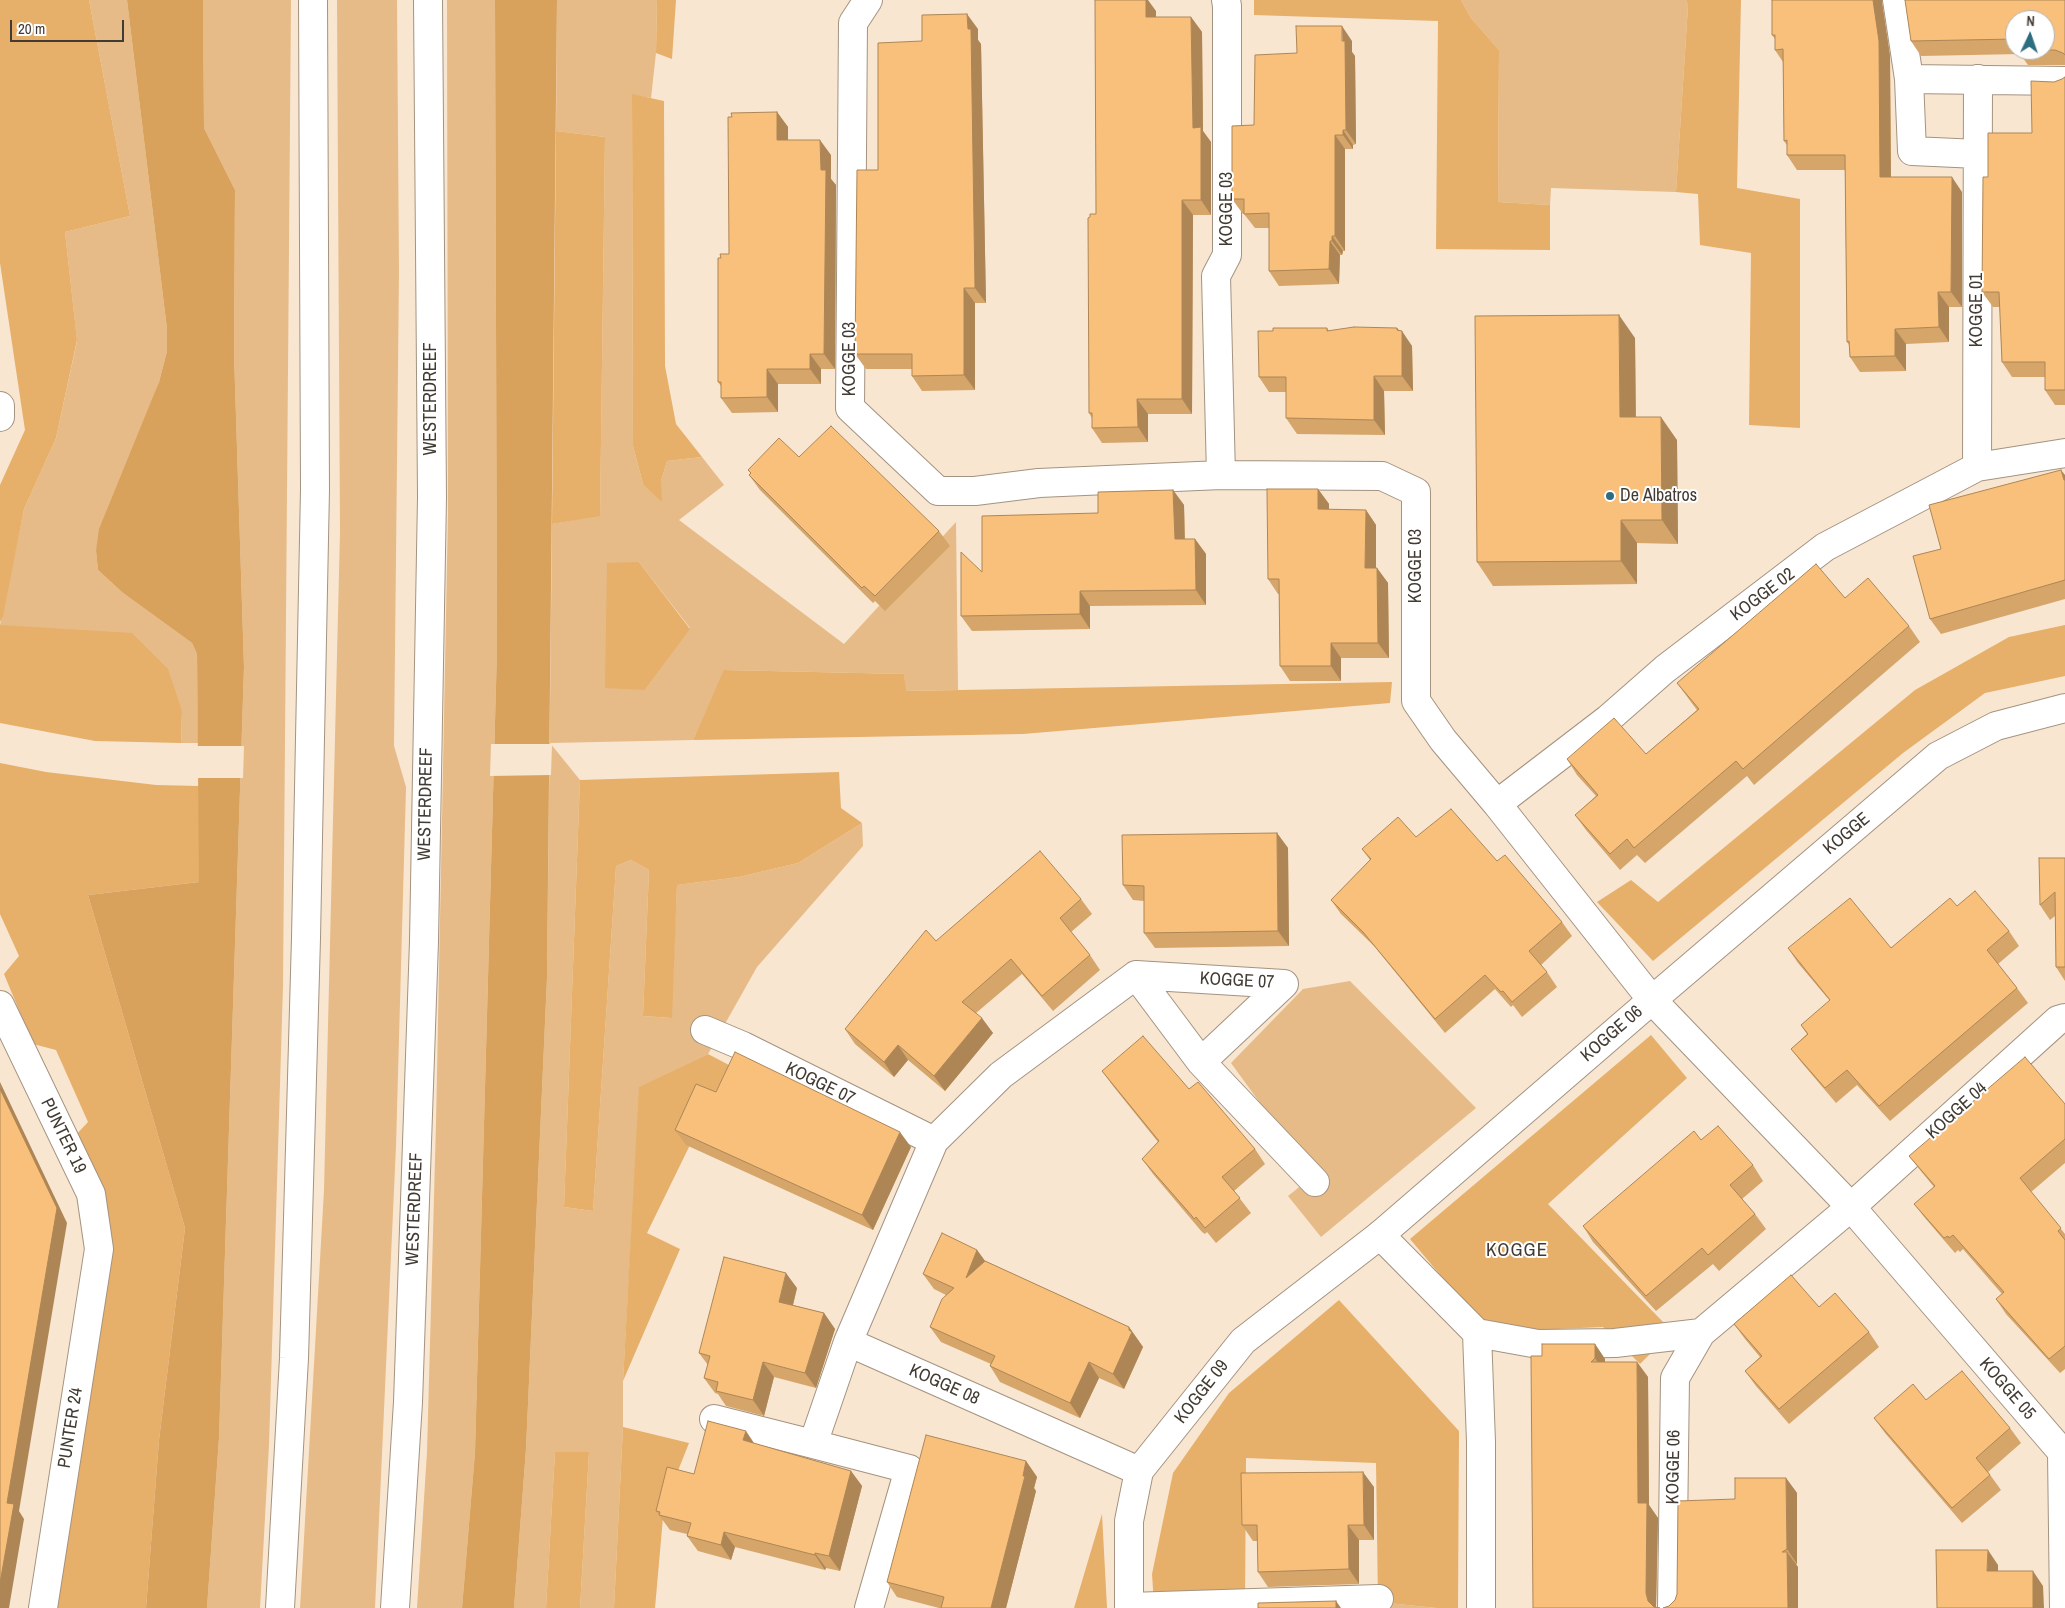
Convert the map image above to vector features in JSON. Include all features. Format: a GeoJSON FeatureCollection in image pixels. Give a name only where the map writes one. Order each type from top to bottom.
{"type":"FeatureCollection","features":[{"type":"Feature","properties":{"kind":"street"},"geometry":{"type":"LineString","coordinates":[[280,1608],[294,1358],[306,938],[315,488],[313,0]]}},
{"type":"Feature","properties":{"kind":"street","name":"WESTERDREEF"},"geometry":{"type":"LineString","coordinates":[[395,1608],[408,1402],[424,941],[432,497],[428,0]]}},
{"type":"Feature","properties":{"kind":"street","name":"KOGGE 03"},"geometry":{"type":"LineString","coordinates":[[868,0],[853,23],[850,408],[938,491],[975,491],[1039,483],[1221,475],[1382,476],[1416,492],[1416,701],[1443,740],[1497,804]]}},
{"type":"Feature","properties":{"kind":"street","name":"KOGGE 03"},"geometry":{"type":"LineString","coordinates":[[1221,475],[1216,276],[1227,255],[1228,6],[1226,0]]}},
{"type":"Feature","properties":{"kind":"street"},"geometry":{"type":"LineString","coordinates":[[1897,0],[1909,79],[1912,151],[1978,154]]}},
{"type":"Feature","properties":{"kind":"street"},"geometry":{"type":"LineString","coordinates":[[1909,79],[2065,81]]}},
{"type":"Feature","properties":{"kind":"street","name":"KOGGE 01"},"geometry":{"type":"LineString","coordinates":[[1977,467],[1978,79]]}},
{"type":"Feature","properties":{"kind":"street"},"geometry":{"type":"LineString","coordinates":[[0,406],[0,417]]}},
{"type":"Feature","properties":{"kind":"street","name":"KOGGE 02"},"geometry":{"type":"LineString","coordinates":[[1497,804],[1608,719],[1665,669],[1825,548],[1977,467],[2065,453]]}},
{"type":"Feature","properties":{"kind":"street","name":"KOGGE"},"geometry":{"type":"LineString","coordinates":[[1652,1000],[1938,756],[1996,726],[2065,708]]}},
{"type":"Feature","properties":{"kind":"street"},"geometry":{"type":"LineString","coordinates":[[1497,804],[1652,1000]]}},
{"type":"Feature","properties":{"kind":"street"},"geometry":{"type":"LineString","coordinates":[[813,1444],[848,1342],[934,1141],[1001,1075],[1136,975],[1201,1062],[1315,1182]]}},
{"type":"Feature","properties":{"kind":"street","name":"KOGGE 07"},"geometry":{"type":"LineString","coordinates":[[1136,975],[1284,984],[1201,1062]]}},
{"type":"Feature","properties":{"kind":"street","name":"KOGGE 06"},"geometry":{"type":"LineString","coordinates":[[1380,1235],[1652,1000],[1851,1207],[1701,1333],[1675,1378],[1672,1608]]}},
{"type":"Feature","properties":{"kind":"street","name":"PUNTER 19"},"geometry":{"type":"LineString","coordinates":[[0,1004],[5,1032],[90,1194],[99,1249]]}},
{"type":"Feature","properties":{"kind":"street","name":"KOGGE 04"},"geometry":{"type":"LineString","coordinates":[[1851,1207],[2058,1020],[2065,1018]]}},
{"type":"Feature","properties":{"kind":"street","name":"KOGGE 07"},"geometry":{"type":"LineString","coordinates":[[705,1030],[743,1046],[934,1141]]}},
{"type":"Feature","properties":{"kind":"street","name":"KOGGE 05"},"geometry":{"type":"LineString","coordinates":[[1851,1207],[2062,1452],[2064,1608]]}},
{"type":"Feature","properties":{"kind":"street"},"geometry":{"type":"LineString","coordinates":[[1380,1235],[1477,1333],[1538,1344],[1615,1343],[1701,1333]]}},
{"type":"Feature","properties":{"kind":"street","name":"KOGGE 09"},"geometry":{"type":"LineString","coordinates":[[1379,1599],[1128,1608],[1129,1521],[1140,1471],[1243,1341],[1380,1235]]}},
{"type":"Feature","properties":{"kind":"street","name":"PUNTER 24"},"geometry":{"type":"LineString","coordinates":[[43,1608],[99,1249]]}},
{"type":"Feature","properties":{"kind":"street"},"geometry":{"type":"LineString","coordinates":[[1477,1333],[1481,1442],[1481,1608]]}},
{"type":"Feature","properties":{"kind":"street","name":"KOGGE 08"},"geometry":{"type":"LineString","coordinates":[[848,1342],[1140,1471]]}},
{"type":"Feature","properties":{"kind":"street"},"geometry":{"type":"LineString","coordinates":[[714,1418],[909,1469],[869,1608]]}},
{"type":"Feature","properties":{"kind":"shaded area"},"geometry":{"type":"Polygon","coordinates":[[[0,0],[89,0],[130,216],[65,232],[77,340],[56,438],[24,509],[3,616],[0,622],[0,485],[25,430],[0,263],[0,0]]]}},
{"type":"Feature","properties":{"kind":"shaded area"},"geometry":{"type":"Polygon","coordinates":[[[89,0],[127,0],[167,329],[167,351],[159,382],[96,551],[98,570],[123,593],[192,643],[197,654],[198,743],[181,743],[182,711],[0,625],[24,509],[56,438],[77,341],[65,232],[130,216],[89,0]]]}},
{"type":"Feature","properties":{"kind":"shaded area"},"geometry":{"type":"Polygon","coordinates":[[[127,0],[203,0],[204,128],[235,190],[234,354],[244,667],[219,1438],[207,1608],[146,1608],[159,1440],[185,1228],[88,895],[199,882],[197,654],[192,643],[123,593],[98,570],[96,551],[99,529],[159,382],[167,351],[167,329],[127,0]]]}},
{"type":"Feature","properties":{"kind":"shaded area"},"geometry":{"type":"Polygon","coordinates":[[[203,0],[291,0],[283,986],[269,1445],[260,1608],[207,1608],[219,1438],[244,667],[234,354],[235,190],[204,128],[203,0]]]}},
{"type":"Feature","properties":{"kind":"shaded area"},"geometry":{"type":"Polygon","coordinates":[[[337,0],[397,0],[399,272],[394,746],[406,787],[396,1146],[375,1608],[300,1608],[324,1190],[340,532],[337,0]]]}},
{"type":"Feature","properties":{"kind":"shaded area"},"geometry":{"type":"Polygon","coordinates":[[[447,0],[495,0],[497,649],[475,1452],[462,1608],[417,1608],[427,1452],[436,1124],[448,513],[447,0]]]}},
{"type":"Feature","properties":{"kind":"shaded area"},"geometry":{"type":"Polygon","coordinates":[[[495,0],[557,0],[547,978],[526,1449],[514,1608],[462,1608],[475,1452],[497,649],[495,0]]]}},
{"type":"Feature","properties":{"kind":"shaded area"},"geometry":{"type":"Polygon","coordinates":[[[557,0],[657,0],[656,53],[651,98],[632,95],[633,446],[643,484],[661,481],[667,461],[702,457],[724,485],[679,520],[844,644],[956,522],[958,690],[905,691],[904,674],[725,670],[693,740],[550,743],[580,780],[564,1207],[593,1211],[616,866],[631,860],[649,870],[643,1016],[671,1018],[677,885],[739,877],[798,863],[862,823],[863,846],[757,967],[708,1054],[640,1087],[623,1381],[623,1427],[614,1608],[580,1608],[589,1452],[555,1452],[546,1608],[514,1608],[526,1449],[547,978],[552,524],[600,515],[605,137],[556,131],[557,0]],[[639,562],[645,690],[690,628],[639,562]]]}},
{"type":"Feature","properties":{"kind":"shaded area"},"geometry":{"type":"Polygon","coordinates":[[[657,0],[676,0],[672,59],[656,53],[657,0]]]}},
{"type":"Feature","properties":{"kind":"shaded area"},"geometry":{"type":"Polygon","coordinates":[[[1254,0],[1461,0],[1471,18],[1499,50],[1498,202],[1550,205],[1550,250],[1436,249],[1438,21],[1254,15],[1254,0]]]}},
{"type":"Feature","properties":{"kind":"shaded area"},"geometry":{"type":"Polygon","coordinates":[[[1461,0],[1686,0],[1688,6],[1676,192],[1551,188],[1550,205],[1498,202],[1499,50],[1471,18],[1461,0]]]}},
{"type":"Feature","properties":{"kind":"shaded area"},"geometry":{"type":"Polygon","coordinates":[[[1686,0],[1741,0],[1737,188],[1800,199],[1800,428],[1749,425],[1751,253],[1700,245],[1698,194],[1676,192],[1688,6],[1686,0]]]}},
{"type":"Feature","properties":{"kind":"shaded area"},"geometry":{"type":"Polygon","coordinates":[[[632,94],[664,101],[665,366],[676,424],[702,457],[667,461],[661,481],[662,502],[643,484],[633,446],[632,94]]]}},
{"type":"Feature","properties":{"kind":"shaded area"},"geometry":{"type":"Polygon","coordinates":[[[556,131],[605,137],[600,516],[552,524],[556,131]]]}},
{"type":"Feature","properties":{"kind":"shaded area"},"geometry":{"type":"Polygon","coordinates":[[[639,562],[690,629],[645,690],[605,688],[607,563],[639,562]]]}},
{"type":"Feature","properties":{"kind":"shaded area"},"geometry":{"type":"Polygon","coordinates":[[[0,625],[132,633],[168,669],[182,711],[181,743],[95,741],[0,723],[0,625]]]}},
{"type":"Feature","properties":{"kind":"shaded area"},"geometry":{"type":"Polygon","coordinates":[[[2065,625],[2065,676],[1985,693],[1903,753],[1653,961],[1597,902],[1631,880],[1658,902],[1915,690],[2009,637],[2065,625]]]}},
{"type":"Feature","properties":{"kind":"shaded area"},"geometry":{"type":"Polygon","coordinates":[[[724,670],[904,674],[906,691],[1392,682],[1390,703],[1023,734],[693,740],[724,670]]]}},
{"type":"Feature","properties":{"kind":"shaded area"},"geometry":{"type":"Polygon","coordinates":[[[0,763],[46,772],[156,785],[199,786],[199,882],[88,895],[185,1228],[159,1440],[146,1608],[43,1608],[103,1234],[73,1138],[88,1122],[56,1050],[33,1044],[4,974],[19,956],[0,914],[0,763]]]}},
{"type":"Feature","properties":{"kind":"shaded area"},"geometry":{"type":"Polygon","coordinates":[[[839,772],[841,808],[862,823],[798,863],[739,877],[677,885],[672,1018],[643,1016],[649,870],[631,860],[616,866],[593,1211],[564,1207],[580,780],[839,772]]]}},
{"type":"Feature","properties":{"kind":"shaded area"},"geometry":{"type":"Polygon","coordinates":[[[1350,981],[1476,1108],[1321,1237],[1288,1196],[1313,1176],[1231,1063],[1303,989],[1350,981]]]}},
{"type":"Feature","properties":{"kind":"shaded area"},"geometry":{"type":"Polygon","coordinates":[[[1651,1035],[1687,1078],[1548,1204],[1666,1325],[1667,1337],[1640,1364],[1603,1327],[1488,1332],[1410,1239],[1651,1035]]]}},
{"type":"Feature","properties":{"kind":"shaded area"},"geometry":{"type":"Polygon","coordinates":[[[708,1054],[729,1065],[647,1233],[680,1249],[623,1381],[639,1087],[708,1054]]]}},
{"type":"Feature","properties":{"kind":"shaded area"},"geometry":{"type":"Polygon","coordinates":[[[1339,1300],[1459,1431],[1458,1608],[1437,1608],[1378,1602],[1376,1463],[1246,1458],[1245,1603],[1154,1604],[1152,1574],[1173,1473],[1229,1393],[1339,1300]]]}},
{"type":"Feature","properties":{"kind":"shaded area"},"geometry":{"type":"Polygon","coordinates":[[[623,1427],[689,1443],[664,1506],[655,1608],[614,1608],[623,1427]]]}},
{"type":"Feature","properties":{"kind":"shaded area"},"geometry":{"type":"Polygon","coordinates":[[[555,1452],[589,1452],[580,1608],[546,1608],[555,1452]]]}},
{"type":"Feature","properties":{"kind":"shaded area"},"geometry":{"type":"Polygon","coordinates":[[[1102,1514],[1107,1608],[1074,1608],[1102,1514]]]}},
{"type":"Feature","properties":{"kind":"shaded area"},"geometry":{"type":"Polygon","coordinates":[[[1378,1602],[1437,1608],[1378,1608],[1378,1602]]]}},
{"type":"Feature","properties":{"kind":"pier"},"geometry":{"type":"Polygon","coordinates":[[[491,744],[552,744],[551,775],[490,776],[491,744]]]}},
{"type":"Feature","properties":{"kind":"pier"},"geometry":{"type":"Polygon","coordinates":[[[196,746],[244,746],[243,778],[196,778],[196,746]]]}},
{"type":"Feature","properties":{"kind":"building"},"geometry":{"type":"Polygon","coordinates":[[[1095,0],[1146,0],[1146,17],[1191,17],[1193,128],[1201,127],[1201,200],[1182,200],[1182,399],[1137,399],[1138,427],[1092,428],[1092,413],[1089,413],[1088,218],[1090,214],[1096,214],[1095,0]]]}},
{"type":"Feature","properties":{"kind":"building"},"geometry":{"type":"Polygon","coordinates":[[[1772,0],[1873,0],[1879,41],[1880,177],[1952,177],[1951,292],[1938,292],[1939,327],[1895,329],[1895,356],[1850,357],[1849,341],[1847,342],[1845,155],[1787,155],[1787,140],[1784,141],[1783,49],[1775,50],[1775,35],[1772,35],[1772,0]]]}},
{"type":"Feature","properties":{"kind":"building"},"geometry":{"type":"Polygon","coordinates":[[[1905,0],[2065,0],[2065,55],[2055,50],[2055,10],[2005,10],[2005,39],[1911,41],[1905,0]]]}},
{"type":"Feature","properties":{"kind":"building"},"geometry":{"type":"Polygon","coordinates":[[[967,14],[968,29],[971,29],[975,288],[964,288],[964,375],[912,376],[912,354],[855,354],[857,170],[878,170],[878,43],[922,41],[922,15],[967,14]]]}},
{"type":"Feature","properties":{"kind":"building"},"geometry":{"type":"Polygon","coordinates":[[[1296,26],[1342,26],[1342,41],[1345,41],[1346,130],[1343,130],[1343,135],[1335,135],[1335,236],[1332,236],[1332,241],[1330,241],[1329,269],[1269,271],[1269,213],[1244,214],[1244,199],[1232,199],[1232,126],[1254,125],[1255,55],[1297,53],[1296,26]]]}},
{"type":"Feature","properties":{"kind":"building"},"geometry":{"type":"Polygon","coordinates":[[[2065,77],[2065,390],[2045,390],[2045,362],[2002,362],[1999,292],[1982,292],[1983,177],[1988,177],[1988,133],[2032,133],[2031,81],[2054,82],[2065,77]]]}},
{"type":"Feature","properties":{"kind":"building"},"geometry":{"type":"Polygon","coordinates":[[[777,112],[777,140],[820,140],[821,170],[826,170],[824,354],[810,354],[810,369],[767,369],[767,397],[721,398],[721,382],[718,382],[718,258],[721,258],[720,254],[729,254],[728,117],[732,117],[731,113],[777,112]]]}},
{"type":"Feature","properties":{"kind":"building"},"geometry":{"type":"Polygon","coordinates":[[[1619,315],[1620,417],[1661,417],[1662,520],[1621,520],[1621,561],[1477,562],[1475,316],[1619,315]]]}},
{"type":"Feature","properties":{"kind":"building"},"geometry":{"type":"Polygon","coordinates":[[[1354,327],[1397,328],[1397,330],[1402,331],[1402,376],[1374,376],[1374,420],[1286,418],[1286,377],[1259,377],[1258,331],[1273,331],[1273,328],[1327,328],[1327,331],[1354,327]]]}},
{"type":"Feature","properties":{"kind":"building"},"geometry":{"type":"Polygon","coordinates":[[[831,426],[939,531],[875,596],[864,586],[862,588],[749,475],[751,473],[748,470],[779,438],[799,457],[831,426]]]}},
{"type":"Feature","properties":{"kind":"building"},"geometry":{"type":"Polygon","coordinates":[[[2061,470],[2065,480],[2065,580],[1930,619],[1913,556],[1941,549],[1929,505],[2061,470]]]}},
{"type":"Feature","properties":{"kind":"building"},"geometry":{"type":"Polygon","coordinates":[[[1267,489],[1318,489],[1318,509],[1366,510],[1365,568],[1377,568],[1378,643],[1331,643],[1331,666],[1280,666],[1279,579],[1268,579],[1267,489]]]}},
{"type":"Feature","properties":{"kind":"building"},"geometry":{"type":"Polygon","coordinates":[[[1173,490],[1175,539],[1195,539],[1196,590],[1080,591],[1080,614],[961,616],[961,552],[982,572],[982,516],[1098,513],[1098,492],[1173,490]]]}},
{"type":"Feature","properties":{"kind":"building"},"geometry":{"type":"Polygon","coordinates":[[[1816,564],[1845,598],[1868,578],[1909,626],[1743,769],[1736,761],[1634,848],[1627,839],[1610,854],[1575,815],[1598,795],[1567,759],[1614,718],[1646,754],[1699,709],[1677,683],[1816,564]]]}},
{"type":"Feature","properties":{"kind":"building"},"geometry":{"type":"Polygon","coordinates":[[[1451,809],[1497,861],[1505,855],[1562,922],[1529,951],[1547,972],[1512,1002],[1485,975],[1435,1019],[1363,932],[1331,900],[1371,859],[1362,849],[1398,817],[1416,837],[1451,809]]]}},
{"type":"Feature","properties":{"kind":"building"},"geometry":{"type":"Polygon","coordinates":[[[1277,833],[1278,931],[1144,933],[1144,886],[1123,885],[1122,835],[1277,833]]]}},
{"type":"Feature","properties":{"kind":"building"},"geometry":{"type":"Polygon","coordinates":[[[1040,851],[1081,899],[1060,918],[1090,955],[1042,996],[1011,959],[962,1002],[982,1018],[934,1076],[898,1045],[884,1062],[845,1029],[926,930],[936,941],[1040,851]]]}},
{"type":"Feature","properties":{"kind":"building"},"geometry":{"type":"Polygon","coordinates":[[[2039,858],[2065,858],[2065,967],[2056,967],[2055,892],[2040,905],[2039,858]]]}},
{"type":"Feature","properties":{"kind":"building"},"geometry":{"type":"Polygon","coordinates":[[[1975,891],[2009,931],[1987,950],[2017,988],[1879,1106],[1847,1070],[1825,1088],[1791,1049],[1808,1034],[1801,1025],[1830,1000],[1788,948],[1850,898],[1891,948],[1950,898],[1957,906],[1975,891]]]}},
{"type":"Feature","properties":{"kind":"building"},"geometry":{"type":"Polygon","coordinates":[[[1143,1036],[1189,1089],[1198,1082],[1255,1149],[1222,1177],[1240,1198],[1205,1228],[1196,1217],[1194,1219],[1142,1159],[1159,1141],[1102,1071],[1143,1036]]]}},
{"type":"Feature","properties":{"kind":"building"},"geometry":{"type":"Polygon","coordinates":[[[735,1052],[900,1132],[862,1215],[675,1130],[696,1084],[716,1092],[735,1052]]]}},
{"type":"Feature","properties":{"kind":"building"},"geometry":{"type":"Polygon","coordinates":[[[2025,1057],[2065,1104],[2065,1139],[2020,1178],[2061,1228],[2058,1231],[2065,1240],[2065,1346],[2049,1359],[1996,1299],[2004,1292],[1953,1235],[1949,1238],[1948,1236],[1944,1238],[1914,1204],[1935,1186],[1909,1156],[2025,1057]]]}},
{"type":"Feature","properties":{"kind":"building"},"geometry":{"type":"Polygon","coordinates":[[[0,1089],[57,1208],[7,1503],[14,1504],[0,1583],[0,1089]]]}},
{"type":"Feature","properties":{"kind":"building"},"geometry":{"type":"Polygon","coordinates":[[[1718,1126],[1753,1165],[1730,1185],[1755,1214],[1708,1255],[1702,1248],[1646,1296],[1583,1226],[1694,1131],[1701,1140],[1718,1126]]]}},
{"type":"Feature","properties":{"kind":"building"},"geometry":{"type":"Polygon","coordinates":[[[942,1233],[977,1250],[966,1278],[985,1261],[1129,1327],[1129,1330],[1132,1332],[1113,1374],[1089,1362],[1070,1403],[990,1366],[995,1356],[930,1327],[942,1299],[954,1288],[923,1274],[942,1233]]]}},
{"type":"Feature","properties":{"kind":"building"},"geometry":{"type":"Polygon","coordinates":[[[724,1257],[786,1273],[779,1302],[824,1313],[805,1373],[763,1362],[753,1400],[716,1391],[718,1382],[704,1378],[710,1356],[699,1353],[724,1257]]]}},
{"type":"Feature","properties":{"kind":"building"},"geometry":{"type":"Polygon","coordinates":[[[1791,1275],[1819,1307],[1835,1293],[1869,1332],[1779,1409],[1745,1371],[1762,1356],[1734,1324],[1791,1275]]]}},
{"type":"Feature","properties":{"kind":"building"},"geometry":{"type":"Polygon","coordinates":[[[1542,1344],[1595,1344],[1595,1358],[1591,1362],[1637,1362],[1638,1503],[1647,1503],[1646,1593],[1648,1601],[1654,1607],[1660,1608],[1533,1608],[1531,1356],[1542,1356],[1542,1344]]]}},
{"type":"Feature","properties":{"kind":"building"},"geometry":{"type":"Polygon","coordinates":[[[1962,1371],[2010,1428],[1976,1458],[1990,1475],[1952,1508],[1874,1418],[1913,1384],[1926,1400],[1962,1371]]]}},
{"type":"Feature","properties":{"kind":"building"},"geometry":{"type":"Polygon","coordinates":[[[708,1421],[746,1431],[743,1440],[851,1471],[829,1556],[815,1553],[815,1555],[724,1532],[721,1545],[687,1536],[691,1523],[659,1515],[660,1512],[656,1511],[667,1467],[694,1474],[708,1421]]]}},
{"type":"Feature","properties":{"kind":"building"},"geometry":{"type":"Polygon","coordinates":[[[926,1435],[1026,1461],[1023,1476],[1025,1476],[991,1608],[941,1608],[944,1597],[887,1582],[926,1435]]]}},
{"type":"Feature","properties":{"kind":"building"},"geometry":{"type":"Polygon","coordinates":[[[1363,1472],[1364,1525],[1348,1525],[1349,1569],[1258,1572],[1257,1525],[1242,1525],[1241,1473],[1363,1472]]]}},
{"type":"Feature","properties":{"kind":"building"},"geometry":{"type":"Polygon","coordinates":[[[1735,1478],[1786,1478],[1787,1549],[1782,1552],[1787,1552],[1788,1608],[1663,1608],[1669,1606],[1675,1600],[1677,1594],[1678,1501],[1735,1499],[1735,1478]]]}},
{"type":"Feature","properties":{"kind":"building"},"geometry":{"type":"Polygon","coordinates":[[[1936,1550],[1988,1550],[1987,1571],[2033,1571],[2033,1608],[1937,1608],[1936,1550]]]}},
{"type":"Feature","properties":{"kind":"building"},"geometry":{"type":"Polygon","coordinates":[[[1336,1601],[1336,1608],[1258,1608],[1258,1603],[1336,1601]]]}},
{"type":"Feature","properties":{"kind":"place","name":"De Albatros"},"geometry":{"type":"Point","coordinates":[1610,496]}},
{"type":"Feature","properties":{"kind":"district","name":"KOGGE"},"geometry":{"type":"Point","coordinates":[1517,1251]}}]}
